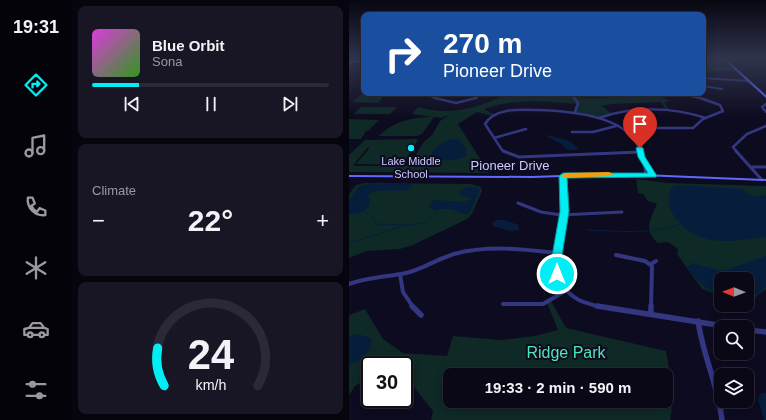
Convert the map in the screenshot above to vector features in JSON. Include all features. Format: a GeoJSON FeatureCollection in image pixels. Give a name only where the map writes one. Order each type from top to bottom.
{"type":"FeatureCollection","features":[{"type":"Feature","properties":{"kind":"street"},"geometry":{"type":"LineString","coordinates":[[706,78],[748,81]]}},
{"type":"Feature","properties":{"kind":"street"},"geometry":{"type":"LineString","coordinates":[[744,78],[766,97]]}},
{"type":"Feature","properties":{"kind":"street"},"geometry":{"type":"LineString","coordinates":[[706,86],[722,89]]}},
{"type":"Feature","properties":{"kind":"street"},"geometry":{"type":"LineString","coordinates":[[431,96],[440,101],[454,102],[474,99],[479,96]]}},
{"type":"Feature","properties":{"kind":"street"},"geometry":{"type":"LineString","coordinates":[[572,96],[578,102],[575,112]]}},
{"type":"Feature","properties":{"kind":"street"},"geometry":{"type":"LineString","coordinates":[[627,133],[649,128],[693,128],[706,118],[721,112],[723,108],[712,101],[688,96]]}},
{"type":"Feature","properties":{"kind":"street"},"geometry":{"type":"LineString","coordinates":[[766,104],[762,107],[766,112]]}},
{"type":"Feature","properties":{"kind":"street"},"geometry":{"type":"LineString","coordinates":[[640,152],[523,158],[505,152],[487,129],[485,124],[490,118],[499,113],[523,110],[575,112],[599,118],[627,133],[638,144],[644,161],[653,176]]}},
{"type":"Feature","properties":{"kind":"street"},"geometry":{"type":"LineString","coordinates":[[599,118],[619,112],[667,110],[688,112],[706,118]]}},
{"type":"Feature","properties":{"kind":"street"},"geometry":{"type":"LineString","coordinates":[[572,132],[593,132],[616,126]]}},
{"type":"Feature","properties":{"kind":"street"},"geometry":{"type":"LineString","coordinates":[[764,180],[735,151],[733,146],[750,132],[766,126]]}},
{"type":"Feature","properties":{"kind":"street"},"geometry":{"type":"LineString","coordinates":[[494,138],[526,129]]}},
{"type":"Feature","properties":{"kind":"street"},"geometry":{"type":"LineString","coordinates":[[644,161],[646,175]]}},
{"type":"Feature","properties":{"kind":"street"},"geometry":{"type":"LineString","coordinates":[[751,167],[766,167]]}},
{"type":"Feature","properties":{"kind":"street","name":"Pioneer Drive"},"geometry":{"type":"LineString","coordinates":[[349,176],[646,175],[764,180]]}},
{"type":"Feature","properties":{"kind":"street"},"geometry":{"type":"LineString","coordinates":[[563,176],[564,215],[557,253],[557,274],[567,290],[579,300],[600,307],[651,313],[714,324]]}},
{"type":"Feature","properties":{"kind":"street"},"geometry":{"type":"LineString","coordinates":[[518,203],[545,214],[564,215],[621,212]]}},
{"type":"Feature","properties":{"kind":"street"},"geometry":{"type":"LineString","coordinates":[[349,284],[368,278],[400,274],[467,251],[536,251],[557,253]]}},
{"type":"Feature","properties":{"kind":"street"},"geometry":{"type":"LineString","coordinates":[[616,255],[642,260],[651,264]]}},
{"type":"Feature","properties":{"kind":"street"},"geometry":{"type":"LineString","coordinates":[[651,264],[656,261]]}},
{"type":"Feature","properties":{"kind":"street"},"geometry":{"type":"LineString","coordinates":[[651,264],[651,313]]}},
{"type":"Feature","properties":{"kind":"street"},"geometry":{"type":"LineString","coordinates":[[400,274],[401,288],[404,298],[421,315]]}},
{"type":"Feature","properties":{"kind":"street"},"geometry":{"type":"LineString","coordinates":[[503,304],[543,304],[567,290]]}},
{"type":"Feature","properties":{"kind":"street"},"geometry":{"type":"LineString","coordinates":[[698,321],[700,338],[719,400],[722,420]]}},
{"type":"Feature","properties":{"kind":"street"},"geometry":{"type":"LineString","coordinates":[[754,331],[766,332]]}},
{"type":"Feature","properties":{"kind":"green space"},"geometry":{"type":"Polygon","coordinates":[[[361,94],[361,96],[381,96],[382,99],[378,103],[352,102],[361,94]]]}},
{"type":"Feature","properties":{"kind":"green space","name":"Lake Middle School"},"geometry":{"type":"Polygon","coordinates":[[[502,96],[575,96],[591,98],[618,96],[662,96],[661,97],[670,101],[664,102],[669,110],[666,110],[661,102],[610,104],[602,106],[611,113],[599,118],[575,112],[578,104],[530,101],[507,103],[484,109],[495,115],[492,116],[477,112],[458,124],[489,173],[349,172],[349,155],[365,140],[418,140],[402,165],[356,164],[368,150],[369,146],[354,166],[405,166],[410,164],[424,142],[432,135],[440,121],[449,115],[441,118],[434,117],[422,134],[417,136],[379,136],[397,123],[411,119],[433,117],[412,114],[418,107],[429,110],[450,111],[471,108],[502,96]]]}},
{"type":"Feature","properties":{"kind":"green space"},"geometry":{"type":"Polygon","coordinates":[[[361,107],[397,107],[390,114],[354,114],[361,107]]]}},
{"type":"Feature","properties":{"kind":"green space"},"geometry":{"type":"Polygon","coordinates":[[[349,119],[379,120],[368,131],[366,131],[361,139],[349,139],[349,119]]]}},
{"type":"Feature","properties":{"kind":"green space"},"geometry":{"type":"Polygon","coordinates":[[[636,179],[668,183],[766,186],[766,289],[754,298],[754,272],[714,272],[714,293],[702,289],[677,254],[678,249],[668,242],[658,243],[653,238],[649,225],[657,204],[647,200],[644,194],[638,193],[636,179]]]}},
{"type":"Feature","properties":{"kind":"green space"},"geometry":{"type":"Polygon","coordinates":[[[364,183],[471,184],[481,187],[482,191],[472,214],[467,219],[413,245],[400,249],[367,251],[349,258],[349,194],[356,185],[364,183]]]}},
{"type":"Feature","properties":{"kind":"green space","name":"Ridge Park"},"geometry":{"type":"Polygon","coordinates":[[[551,301],[566,328],[666,351],[669,368],[443,368],[443,408],[671,408],[670,420],[431,420],[433,411],[413,386],[413,356],[361,356],[361,382],[355,386],[349,395],[349,315],[365,309],[383,339],[403,353],[447,356],[453,336],[501,340],[534,336],[558,330],[547,303],[551,301]]]}},
{"type":"Feature","properties":{"kind":"water"},"geometry":{"type":"Polygon","coordinates":[[[548,135],[570,141],[578,150],[568,150],[560,143],[546,136],[548,135]]]}},
{"type":"Feature","properties":{"kind":"water"},"geometry":{"type":"Polygon","coordinates":[[[453,139],[459,140],[467,150],[466,156],[448,160],[434,158],[431,156],[439,145],[453,139]]]}},
{"type":"Feature","properties":{"kind":"water"},"geometry":{"type":"Polygon","coordinates":[[[369,184],[412,184],[412,187],[407,190],[373,191],[368,195],[370,204],[364,211],[349,214],[349,200],[359,186],[369,184]]]}},
{"type":"Feature","properties":{"kind":"water"},"geometry":{"type":"Polygon","coordinates":[[[675,185],[742,189],[753,197],[766,195],[766,237],[723,241],[702,238],[693,234],[684,227],[671,210],[669,195],[671,189],[675,185]]]}},
{"type":"Feature","properties":{"kind":"water"},"geometry":{"type":"Polygon","coordinates":[[[468,187],[479,188],[479,192],[469,214],[463,214],[450,209],[433,210],[429,207],[432,201],[435,200],[463,202],[472,199],[460,195],[459,193],[461,190],[468,187]]]}},
{"type":"Feature","properties":{"kind":"water"},"geometry":{"type":"Polygon","coordinates":[[[496,220],[504,220],[518,225],[519,230],[510,231],[493,226],[492,223],[496,220]]]}},
{"type":"Feature","properties":{"kind":"water"},"geometry":{"type":"Polygon","coordinates":[[[766,256],[766,287],[754,295],[754,272],[714,272],[714,292],[701,284],[688,267],[692,263],[718,270],[726,270],[766,256]]]}},
{"type":"Feature","properties":{"kind":"water"},"geometry":{"type":"Polygon","coordinates":[[[357,334],[371,338],[371,343],[368,352],[364,356],[361,356],[361,359],[358,361],[349,365],[349,336],[357,334]]]}},
{"type":"Feature","properties":{"kind":"water"},"geometry":{"type":"Polygon","coordinates":[[[761,393],[766,393],[766,420],[764,420],[758,399],[761,393]]]}},
{"type":"Feature","properties":{"kind":"waterway"},"geometry":{"type":"LineString","coordinates":[[349,243],[408,225],[424,223],[434,216],[436,211]]}},
{"type":"Feature","properties":{"kind":"waterway"},"geometry":{"type":"LineString","coordinates":[[363,212],[374,218],[375,224],[407,225]]}},
{"type":"Feature","properties":{"kind":"waterway"},"geometry":{"type":"LineString","coordinates":[[587,230],[646,231],[657,230],[680,224]]}},
{"type":"Feature","properties":{"kind":"slow traffic"},"geometry":{"type":"LineString","coordinates":[[565,176],[609,174]]}},
{"type":"Feature","properties":{"kind":"place","name":"Lake Middle School"},"geometry":{"type":"Point","coordinates":[411,148]}},
{"type":"Feature","properties":{"kind":"route"},"geometry":{"type":"LineString","coordinates":[[557,274],[557,253],[565,211],[565,189],[563,176],[609,174],[653,176],[651,169],[641,157],[640,148]]}}]}
